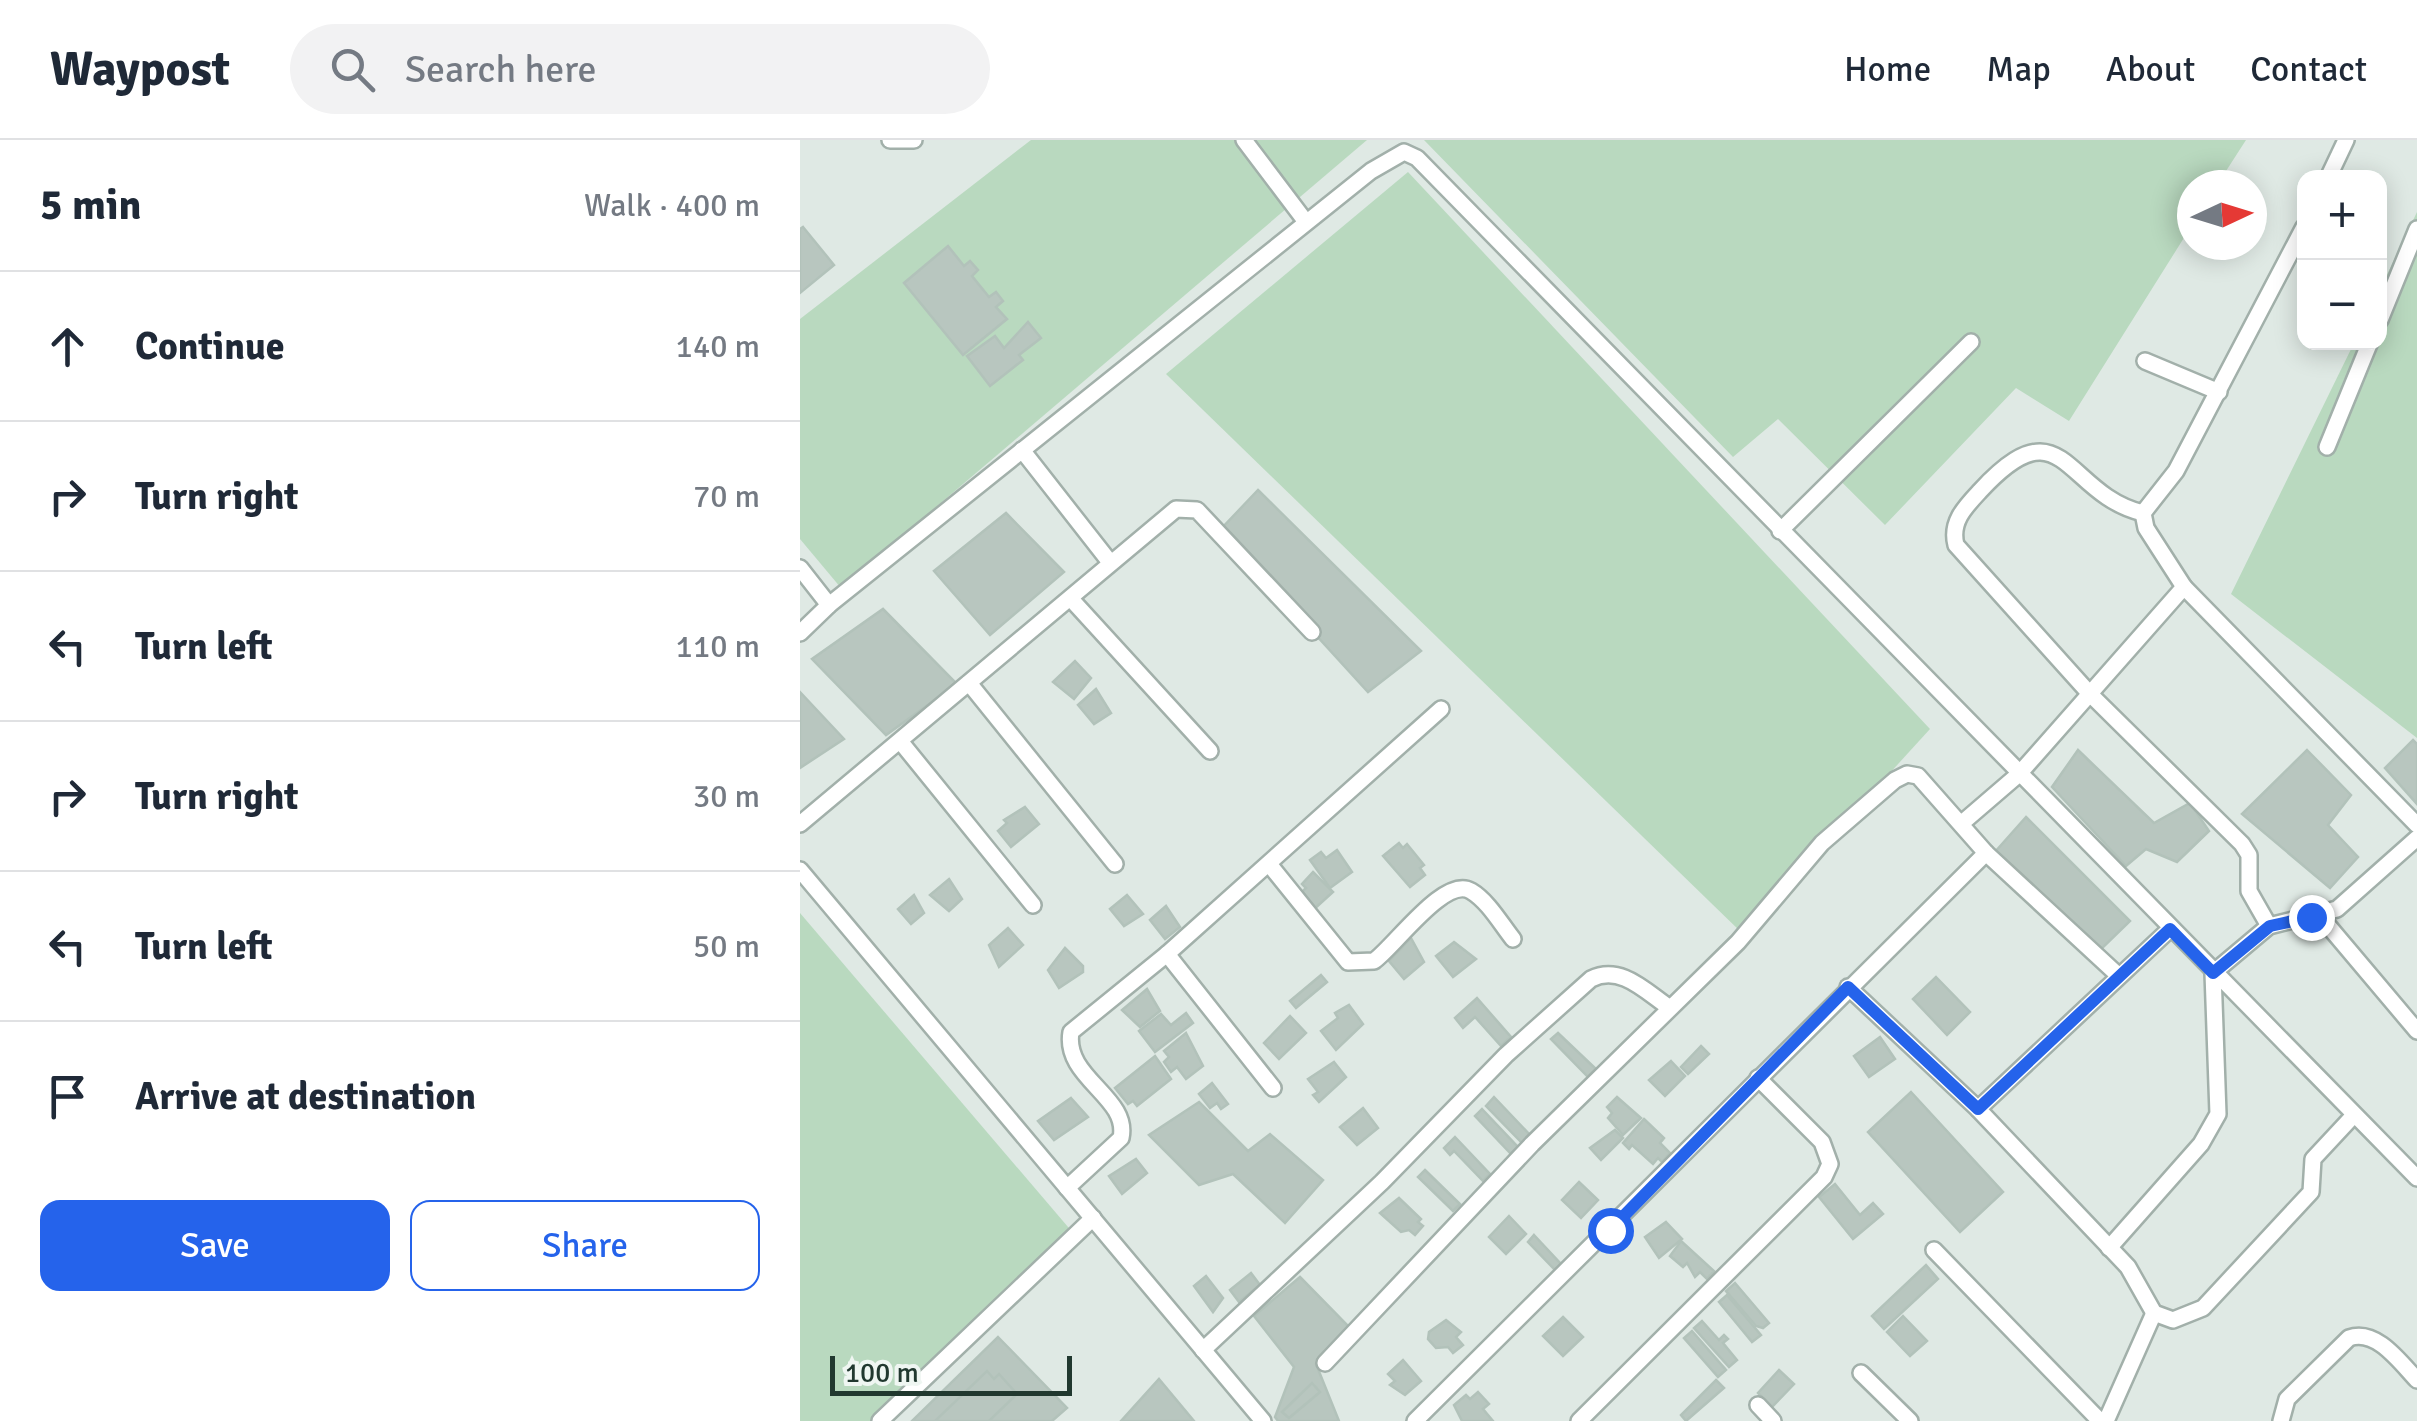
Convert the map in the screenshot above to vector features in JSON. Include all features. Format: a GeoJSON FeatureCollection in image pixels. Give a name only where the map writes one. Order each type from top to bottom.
{"type":"FeatureCollection","features":[{"type":"Feature","properties":{"kind":"street"},"geometry":{"type":"LineString","coordinates":[[890,140],[914,140]]}},
{"type":"Feature","properties":{"kind":"street"},"geometry":{"type":"LineString","coordinates":[[1244,140],[1306,222]]}},
{"type":"Feature","properties":{"kind":"street"},"geometry":{"type":"LineString","coordinates":[[1380,164],[1386,140]]}},
{"type":"Feature","properties":{"kind":"street"},"geometry":{"type":"LineString","coordinates":[[2332,170],[2346,140]]}},
{"type":"Feature","properties":{"kind":"street"},"geometry":{"type":"LineString","coordinates":[[800,633],[829,604],[1306,222],[1380,164],[1404,152],[1417,158],[2417,1178]]}},
{"type":"Feature","properties":{"kind":"street"},"geometry":{"type":"LineString","coordinates":[[2387,303],[2417,229]]}},
{"type":"Feature","properties":{"kind":"street"},"geometry":{"type":"LineString","coordinates":[[2142,513],[2176,471],[2297,242]]}},
{"type":"Feature","properties":{"kind":"street"},"geometry":{"type":"LineString","coordinates":[[1780,531],[1971,342]]}},
{"type":"Feature","properties":{"kind":"street"},"geometry":{"type":"LineString","coordinates":[[2328,447],[2367,350]]}},
{"type":"Feature","properties":{"kind":"street"},"geometry":{"type":"LineString","coordinates":[[2145,361],[2219,392]]}},
{"type":"Feature","properties":{"kind":"street"},"geometry":{"type":"LineString","coordinates":[[1022,450],[1109,561]]}},
{"type":"Feature","properties":{"kind":"street"},"geometry":{"type":"LineString","coordinates":[[2142,513],[2115,506],[2049,452],[2036,450],[2016,455],[1954,524],[1956,545],[2090,694],[2242,844],[2249,855],[2248,892],[2270,926]]}},
{"type":"Feature","properties":{"kind":"street"},"geometry":{"type":"LineString","coordinates":[[800,824],[1070,599],[1109,561],[1165,516],[1186,508],[1197,510],[1312,632]]}},
{"type":"Feature","properties":{"kind":"street"},"geometry":{"type":"LineString","coordinates":[[2142,513],[2146,528],[2184,587],[2417,825]]}},
{"type":"Feature","properties":{"kind":"street"},"geometry":{"type":"LineString","coordinates":[[800,568],[829,604]]}},
{"type":"Feature","properties":{"kind":"street"},"geometry":{"type":"LineString","coordinates":[[1962,824],[2019,774],[2184,587]]}},
{"type":"Feature","properties":{"kind":"street"},"geometry":{"type":"LineString","coordinates":[[1070,599],[1210,751]]}},
{"type":"Feature","properties":{"kind":"street"},"geometry":{"type":"LineString","coordinates":[[968,683],[1115,864]]}},
{"type":"Feature","properties":{"kind":"street"},"geometry":{"type":"LineString","coordinates":[[1067,1188],[1121,1138],[1123,1128],[1120,1116],[1072,1057],[1070,1032],[1167,954],[1441,709]]}},
{"type":"Feature","properties":{"kind":"street"},"geometry":{"type":"LineString","coordinates":[[900,741],[1033,905]]}},
{"type":"Feature","properties":{"kind":"street"},"geometry":{"type":"LineString","coordinates":[[1325,1362],[1532,1144],[1738,942],[1822,844],[1907,774],[1918,776],[1986,854],[2119,976]]}},
{"type":"Feature","properties":{"kind":"street"},"geometry":{"type":"LineString","coordinates":[[2213,973],[2270,926],[2337,910],[2417,838]]}},
{"type":"Feature","properties":{"kind":"street"},"geometry":{"type":"LineString","coordinates":[[1415,1421],[1986,854]]}},
{"type":"Feature","properties":{"kind":"street"},"geometry":{"type":"LineString","coordinates":[[1268,864],[1348,962],[1374,961],[1438,897],[1455,889],[1474,893],[1514,939]]}},
{"type":"Feature","properties":{"kind":"street"},"geometry":{"type":"LineString","coordinates":[[800,870],[1263,1421]]}},
{"type":"Feature","properties":{"kind":"street"},"geometry":{"type":"LineString","coordinates":[[2320,916],[2417,1031]]}},
{"type":"Feature","properties":{"kind":"street"},"geometry":{"type":"LineString","coordinates":[[1978,1109],[2170,929]]}},
{"type":"Feature","properties":{"kind":"street"},"geometry":{"type":"LineString","coordinates":[[1167,954],[1274,1088]]}},
{"type":"Feature","properties":{"kind":"street"},"geometry":{"type":"LineString","coordinates":[[1203,1350],[1382,1182],[1506,1055],[1591,979],[1602,973],[1625,976],[1670,1008]]}},
{"type":"Feature","properties":{"kind":"street"},"geometry":{"type":"LineString","coordinates":[[2110,1248],[2201,1144],[2218,1114],[2213,973]]}},
{"type":"Feature","properties":{"kind":"street"},"geometry":{"type":"LineString","coordinates":[[1848,987],[1978,1109],[2110,1248],[2128,1268],[2154,1313],[2173,1320],[2203,1308],[2311,1192],[2314,1159],[2354,1115]]}},
{"type":"Feature","properties":{"kind":"street"},"geometry":{"type":"LineString","coordinates":[[1578,1421],[1824,1177],[1830,1164],[1822,1142],[1758,1078]]}},
{"type":"Feature","properties":{"kind":"street"},"geometry":{"type":"LineString","coordinates":[[880,1421],[1093,1218]]}},
{"type":"Feature","properties":{"kind":"street"},"geometry":{"type":"LineString","coordinates":[[1934,1250],[2103,1421],[2154,1313]]}},
{"type":"Feature","properties":{"kind":"street"},"geometry":{"type":"LineString","coordinates":[[2281,1421],[2287,1399],[2349,1338],[2361,1334],[2374,1338],[2416,1377]]}},
{"type":"Feature","properties":{"kind":"street"},"geometry":{"type":"LineString","coordinates":[[1861,1373],[1910,1421]]}},
{"type":"Feature","properties":{"kind":"street"},"geometry":{"type":"LineString","coordinates":[[1758,1405],[1773,1421]]}},
{"type":"Feature","properties":{"kind":"green space"},"geometry":{"type":"Polygon","coordinates":[[[1031,140],[1367,140],[841,588],[800,539],[800,319],[1031,140]]]}},
{"type":"Feature","properties":{"kind":"green space"},"geometry":{"type":"Polygon","coordinates":[[[1424,140],[2246,140],[2227,170],[2177,170],[2177,249],[2069,421],[2016,388],[1885,525],[1778,419],[1733,457],[1424,140]]]}},
{"type":"Feature","properties":{"kind":"green space"},"geometry":{"type":"Polygon","coordinates":[[[1408,172],[1930,729],[1743,934],[1166,374],[1408,172]]]}},
{"type":"Feature","properties":{"kind":"green space"},"geometry":{"type":"Polygon","coordinates":[[[2417,212],[2417,738],[2231,594],[2351,350],[2387,350],[2387,274],[2417,212]]]}},
{"type":"Feature","properties":{"kind":"green space"},"geometry":{"type":"Polygon","coordinates":[[[800,913],[1074,1234],[880,1421],[800,1421],[800,913]]]}},
{"type":"Feature","properties":{"kind":"building"},"geometry":{"type":"Polygon","coordinates":[[[803,227],[834,265],[800,293],[800,229],[803,227]]]}},
{"type":"Feature","properties":{"kind":"building"},"geometry":{"type":"Polygon","coordinates":[[[948,246],[964,266],[970,261],[978,270],[972,276],[989,297],[996,292],[1003,301],[996,307],[1007,319],[963,355],[904,283],[948,246]]]}},
{"type":"Feature","properties":{"kind":"building"},"geometry":{"type":"Polygon","coordinates":[[[1028,322],[1041,338],[1019,355],[1023,360],[990,386],[967,356],[995,336],[1004,348],[1028,322]]]}},
{"type":"Feature","properties":{"kind":"building"},"geometry":{"type":"Polygon","coordinates":[[[1258,490],[1421,651],[1368,692],[1220,530],[1258,490]]]}},
{"type":"Feature","properties":{"kind":"building"},"geometry":{"type":"Polygon","coordinates":[[[1006,513],[1064,572],[990,635],[934,571],[1006,513]]]}},
{"type":"Feature","properties":{"kind":"building"},"geometry":{"type":"Polygon","coordinates":[[[883,609],[957,684],[886,735],[812,659],[883,609]]]}},
{"type":"Feature","properties":{"kind":"building"},"geometry":{"type":"Polygon","coordinates":[[[1075,661],[1091,678],[1074,699],[1053,682],[1075,661]]]}},
{"type":"Feature","properties":{"kind":"building"},"geometry":{"type":"Polygon","coordinates":[[[1096,689],[1111,713],[1094,724],[1078,705],[1096,689]]]}},
{"type":"Feature","properties":{"kind":"building"},"geometry":{"type":"Polygon","coordinates":[[[800,692],[844,739],[800,768],[800,692]]]}},
{"type":"Feature","properties":{"kind":"building"},"geometry":{"type":"Polygon","coordinates":[[[2413,740],[2417,744],[2417,804],[2385,768],[2413,740]]]}},
{"type":"Feature","properties":{"kind":"building"},"geometry":{"type":"Polygon","coordinates":[[[2078,750],[2154,823],[2190,803],[2209,831],[2177,862],[2146,849],[2126,866],[2052,787],[2078,750]]]}},
{"type":"Feature","properties":{"kind":"building"},"geometry":{"type":"Polygon","coordinates":[[[2307,750],[2351,795],[2328,825],[2358,857],[2330,888],[2242,814],[2307,750]]]}},
{"type":"Feature","properties":{"kind":"building"},"geometry":{"type":"Polygon","coordinates":[[[1025,807],[1039,824],[1011,847],[998,831],[1007,823],[1004,820],[1025,807]]]}},
{"type":"Feature","properties":{"kind":"building"},"geometry":{"type":"Polygon","coordinates":[[[2026,817],[2130,921],[2096,954],[1995,852],[2026,817]]]}},
{"type":"Feature","properties":{"kind":"building"},"geometry":{"type":"Polygon","coordinates":[[[1399,843],[1403,848],[1407,844],[1424,865],[1420,868],[1425,875],[1410,887],[1383,856],[1399,843]]]}},
{"type":"Feature","properties":{"kind":"building"},"geometry":{"type":"Polygon","coordinates":[[[1337,850],[1352,872],[1330,888],[1310,860],[1321,852],[1326,858],[1337,850]]]}},
{"type":"Feature","properties":{"kind":"building"},"geometry":{"type":"Polygon","coordinates":[[[1313,872],[1333,892],[1312,911],[1301,893],[1306,888],[1302,884],[1313,872]]]}},
{"type":"Feature","properties":{"kind":"building"},"geometry":{"type":"Polygon","coordinates":[[[949,879],[962,899],[949,911],[930,895],[949,879]]]}},
{"type":"Feature","properties":{"kind":"building"},"geometry":{"type":"Polygon","coordinates":[[[914,895],[924,913],[911,924],[898,909],[914,895]]]}},
{"type":"Feature","properties":{"kind":"building"},"geometry":{"type":"Polygon","coordinates":[[[1127,895],[1143,914],[1124,926],[1110,909],[1127,895]]]}},
{"type":"Feature","properties":{"kind":"building"},"geometry":{"type":"Polygon","coordinates":[[[1166,906],[1180,927],[1165,939],[1150,920],[1166,906]]]}},
{"type":"Feature","properties":{"kind":"building"},"geometry":{"type":"Polygon","coordinates":[[[1008,928],[1023,945],[999,967],[989,945],[1008,928]]]}},
{"type":"Feature","properties":{"kind":"building"},"geometry":{"type":"Polygon","coordinates":[[[1411,938],[1424,962],[1404,979],[1389,961],[1411,938]]]}},
{"type":"Feature","properties":{"kind":"building"},"geometry":{"type":"Polygon","coordinates":[[[1454,942],[1476,959],[1453,977],[1436,956],[1454,942]]]}},
{"type":"Feature","properties":{"kind":"building"},"geometry":{"type":"Polygon","coordinates":[[[1065,948],[1083,966],[1083,972],[1059,988],[1048,970],[1065,948]]]}},
{"type":"Feature","properties":{"kind":"building"},"geometry":{"type":"Polygon","coordinates":[[[1321,975],[1327,982],[1296,1008],[1290,1001],[1321,975]]]}},
{"type":"Feature","properties":{"kind":"building"},"geometry":{"type":"Polygon","coordinates":[[[1936,977],[1970,1012],[1947,1035],[1913,999],[1936,977]]]}},
{"type":"Feature","properties":{"kind":"building"},"geometry":{"type":"Polygon","coordinates":[[[1147,989],[1160,1011],[1140,1027],[1122,1010],[1147,989]]]}},
{"type":"Feature","properties":{"kind":"building"},"geometry":{"type":"Polygon","coordinates":[[[1477,998],[1511,1037],[1501,1046],[1475,1017],[1463,1028],[1455,1018],[1477,998]]]}},
{"type":"Feature","properties":{"kind":"building"},"geometry":{"type":"Polygon","coordinates":[[[1349,1005],[1363,1024],[1336,1050],[1321,1031],[1338,1018],[1335,1013],[1349,1005]]]}},
{"type":"Feature","properties":{"kind":"building"},"geometry":{"type":"Polygon","coordinates":[[[1186,1013],[1193,1023],[1155,1052],[1139,1031],[1161,1014],[1171,1025],[1186,1013]]]}},
{"type":"Feature","properties":{"kind":"building"},"geometry":{"type":"Polygon","coordinates":[[[1290,1016],[1306,1033],[1279,1059],[1264,1043],[1290,1016]]]}},
{"type":"Feature","properties":{"kind":"building"},"geometry":{"type":"Polygon","coordinates":[[[1186,1033],[1203,1066],[1186,1079],[1177,1067],[1171,1072],[1164,1062],[1169,1057],[1164,1051],[1186,1033]]]}},
{"type":"Feature","properties":{"kind":"building"},"geometry":{"type":"Polygon","coordinates":[[[1558,1033],[1596,1069],[1588,1077],[1551,1039],[1558,1033]]]}},
{"type":"Feature","properties":{"kind":"building"},"geometry":{"type":"Polygon","coordinates":[[[1880,1037],[1895,1059],[1869,1077],[1854,1056],[1880,1037]]]}},
{"type":"Feature","properties":{"kind":"building"},"geometry":{"type":"Polygon","coordinates":[[[1701,1046],[1709,1054],[1688,1074],[1681,1067],[1701,1046]]]}},
{"type":"Feature","properties":{"kind":"building"},"geometry":{"type":"Polygon","coordinates":[[[1155,1056],[1171,1079],[1137,1106],[1133,1101],[1128,1104],[1115,1088],[1155,1056]]]}},
{"type":"Feature","properties":{"kind":"building"},"geometry":{"type":"Polygon","coordinates":[[[1671,1061],[1685,1076],[1665,1096],[1649,1080],[1671,1061]]]}},
{"type":"Feature","properties":{"kind":"building"},"geometry":{"type":"Polygon","coordinates":[[[1334,1062],[1346,1077],[1319,1102],[1313,1095],[1318,1092],[1308,1079],[1334,1062]]]}},
{"type":"Feature","properties":{"kind":"building"},"geometry":{"type":"Polygon","coordinates":[[[1212,1083],[1228,1104],[1221,1109],[1217,1103],[1210,1108],[1199,1094],[1212,1083]]]}},
{"type":"Feature","properties":{"kind":"building"},"geometry":{"type":"Polygon","coordinates":[[[1911,1092],[2003,1192],[1960,1232],[1868,1132],[1911,1092]]]}},
{"type":"Feature","properties":{"kind":"building"},"geometry":{"type":"Polygon","coordinates":[[[1494,1097],[1530,1135],[1522,1143],[1486,1106],[1494,1097]]]}},
{"type":"Feature","properties":{"kind":"building"},"geometry":{"type":"Polygon","coordinates":[[[1617,1097],[1641,1118],[1623,1135],[1608,1118],[1612,1113],[1607,1107],[1617,1097]]]}},
{"type":"Feature","properties":{"kind":"building"},"geometry":{"type":"Polygon","coordinates":[[[1071,1098],[1088,1117],[1054,1140],[1038,1121],[1071,1098]]]}},
{"type":"Feature","properties":{"kind":"building"},"geometry":{"type":"Polygon","coordinates":[[[1199,1102],[1248,1151],[1270,1134],[1323,1180],[1285,1223],[1233,1174],[1199,1185],[1149,1135],[1199,1102]]]}},
{"type":"Feature","properties":{"kind":"building"},"geometry":{"type":"Polygon","coordinates":[[[1363,1108],[1378,1128],[1357,1145],[1340,1127],[1363,1108]]]}},
{"type":"Feature","properties":{"kind":"building"},"geometry":{"type":"Polygon","coordinates":[[[1482,1109],[1518,1147],[1511,1154],[1475,1116],[1482,1109]]]}},
{"type":"Feature","properties":{"kind":"building"},"geometry":{"type":"Polygon","coordinates":[[[1644,1119],[1664,1138],[1660,1143],[1670,1153],[1662,1162],[1658,1158],[1653,1164],[1632,1145],[1629,1149],[1623,1143],[1644,1119]]]}},
{"type":"Feature","properties":{"kind":"building"},"geometry":{"type":"Polygon","coordinates":[[[1615,1130],[1623,1138],[1601,1160],[1590,1148],[1615,1130]]]}},
{"type":"Feature","properties":{"kind":"building"},"geometry":{"type":"Polygon","coordinates":[[[1455,1137],[1490,1174],[1483,1181],[1454,1151],[1450,1155],[1444,1148],[1455,1137]]]}},
{"type":"Feature","properties":{"kind":"building"},"geometry":{"type":"Polygon","coordinates":[[[1136,1159],[1147,1173],[1122,1194],[1109,1176],[1136,1159]]]}},
{"type":"Feature","properties":{"kind":"building"},"geometry":{"type":"Polygon","coordinates":[[[1425,1170],[1460,1204],[1453,1211],[1418,1177],[1425,1170]]]}},
{"type":"Feature","properties":{"kind":"building"},"geometry":{"type":"Polygon","coordinates":[[[1579,1182],[1598,1200],[1581,1218],[1562,1200],[1579,1182]]]}},
{"type":"Feature","properties":{"kind":"building"},"geometry":{"type":"Polygon","coordinates":[[[1835,1184],[1860,1215],[1873,1203],[1883,1214],[1853,1239],[1819,1197],[1835,1184]]]}},
{"type":"Feature","properties":{"kind":"building"},"geometry":{"type":"Polygon","coordinates":[[[1399,1198],[1421,1219],[1418,1222],[1423,1226],[1415,1235],[1409,1230],[1401,1232],[1380,1213],[1399,1198]]]}},
{"type":"Feature","properties":{"kind":"building"},"geometry":{"type":"Polygon","coordinates":[[[1509,1216],[1526,1234],[1506,1254],[1489,1237],[1509,1216]]]}},
{"type":"Feature","properties":{"kind":"building"},"geometry":{"type":"Polygon","coordinates":[[[1666,1222],[1682,1239],[1659,1258],[1645,1237],[1666,1222]]]}},
{"type":"Feature","properties":{"kind":"building"},"geometry":{"type":"Polygon","coordinates":[[[1534,1235],[1561,1264],[1555,1270],[1528,1242],[1534,1235]]]}},
{"type":"Feature","properties":{"kind":"building"},"geometry":{"type":"Polygon","coordinates":[[[1681,1241],[1714,1271],[1707,1279],[1700,1272],[1695,1277],[1687,1263],[1683,1267],[1670,1256],[1681,1241]]]}},
{"type":"Feature","properties":{"kind":"building"},"geometry":{"type":"Polygon","coordinates":[[[1926,1265],[1938,1279],[1884,1329],[1872,1316],[1926,1265]]]}},
{"type":"Feature","properties":{"kind":"building"},"geometry":{"type":"Polygon","coordinates":[[[1251,1273],[1260,1285],[1239,1302],[1230,1290],[1251,1273]]]}},
{"type":"Feature","properties":{"kind":"building"},"geometry":{"type":"Polygon","coordinates":[[[1206,1276],[1223,1298],[1213,1312],[1194,1286],[1206,1276]]]}},
{"type":"Feature","properties":{"kind":"building"},"geometry":{"type":"Polygon","coordinates":[[[1300,1277],[1351,1329],[1316,1364],[1339,1421],[1278,1421],[1275,1417],[1294,1367],[1254,1316],[1300,1277]]]}},
{"type":"Feature","properties":{"kind":"building"},"geometry":{"type":"Polygon","coordinates":[[[1735,1283],[1769,1323],[1763,1328],[1756,1326],[1726,1291],[1735,1283]]]}},
{"type":"Feature","properties":{"kind":"building"},"geometry":{"type":"Polygon","coordinates":[[[1727,1295],[1761,1335],[1752,1342],[1719,1302],[1727,1295]]]}},
{"type":"Feature","properties":{"kind":"building"},"geometry":{"type":"Polygon","coordinates":[[[1903,1316],[1927,1341],[1910,1356],[1887,1332],[1903,1316]]]}},
{"type":"Feature","properties":{"kind":"building"},"geometry":{"type":"Polygon","coordinates":[[[1563,1317],[1583,1337],[1563,1356],[1543,1336],[1563,1317]]]}},
{"type":"Feature","properties":{"kind":"building"},"geometry":{"type":"Polygon","coordinates":[[[1446,1320],[1461,1332],[1456,1337],[1463,1345],[1453,1353],[1448,1347],[1436,1348],[1428,1339],[1429,1332],[1446,1320]]]}},
{"type":"Feature","properties":{"kind":"building"},"geometry":{"type":"Polygon","coordinates":[[[1702,1321],[1719,1340],[1724,1335],[1728,1339],[1723,1343],[1737,1360],[1729,1367],[1694,1328],[1702,1321]]]}},
{"type":"Feature","properties":{"kind":"building"},"geometry":{"type":"Polygon","coordinates":[[[1692,1331],[1726,1370],[1718,1377],[1684,1338],[1692,1331]]]}},
{"type":"Feature","properties":{"kind":"building"},"geometry":{"type":"Polygon","coordinates":[[[998,1337],[1067,1408],[1052,1421],[912,1421],[998,1337]]]}},
{"type":"Feature","properties":{"kind":"building"},"geometry":{"type":"Polygon","coordinates":[[[1403,1360],[1421,1381],[1405,1395],[1390,1385],[1395,1381],[1388,1374],[1403,1360]]]}},
{"type":"Feature","properties":{"kind":"building"},"geometry":{"type":"Polygon","coordinates":[[[1779,1370],[1794,1384],[1772,1407],[1758,1393],[1779,1370]]]}},
{"type":"Feature","properties":{"kind":"building"},"geometry":{"type":"Polygon","coordinates":[[[987,1371],[994,1379],[999,1374],[1017,1394],[989,1421],[935,1421],[987,1371]]]}},
{"type":"Feature","properties":{"kind":"building"},"geometry":{"type":"Polygon","coordinates":[[[1159,1379],[1194,1421],[1121,1421],[1159,1379]]]}},
{"type":"Feature","properties":{"kind":"building"},"geometry":{"type":"Polygon","coordinates":[[[1716,1380],[1724,1388],[1686,1421],[1681,1415],[1716,1380]]]}},
{"type":"Feature","properties":{"kind":"building"},"geometry":{"type":"Polygon","coordinates":[[[1312,1383],[1320,1392],[1289,1418],[1282,1412],[1312,1383]]]}},
{"type":"Feature","properties":{"kind":"building"},"geometry":{"type":"Polygon","coordinates":[[[1478,1392],[1489,1404],[1483,1409],[1493,1421],[1462,1421],[1454,1405],[1466,1395],[1470,1399],[1478,1392]]]}},
{"type":"Feature","properties":{"kind":"route"},"geometry":{"type":"LineString","coordinates":[[1610,1230],[1848,987],[1978,1109],[2170,929],[2213,973],[2270,926],[2311,917]]}}]}
